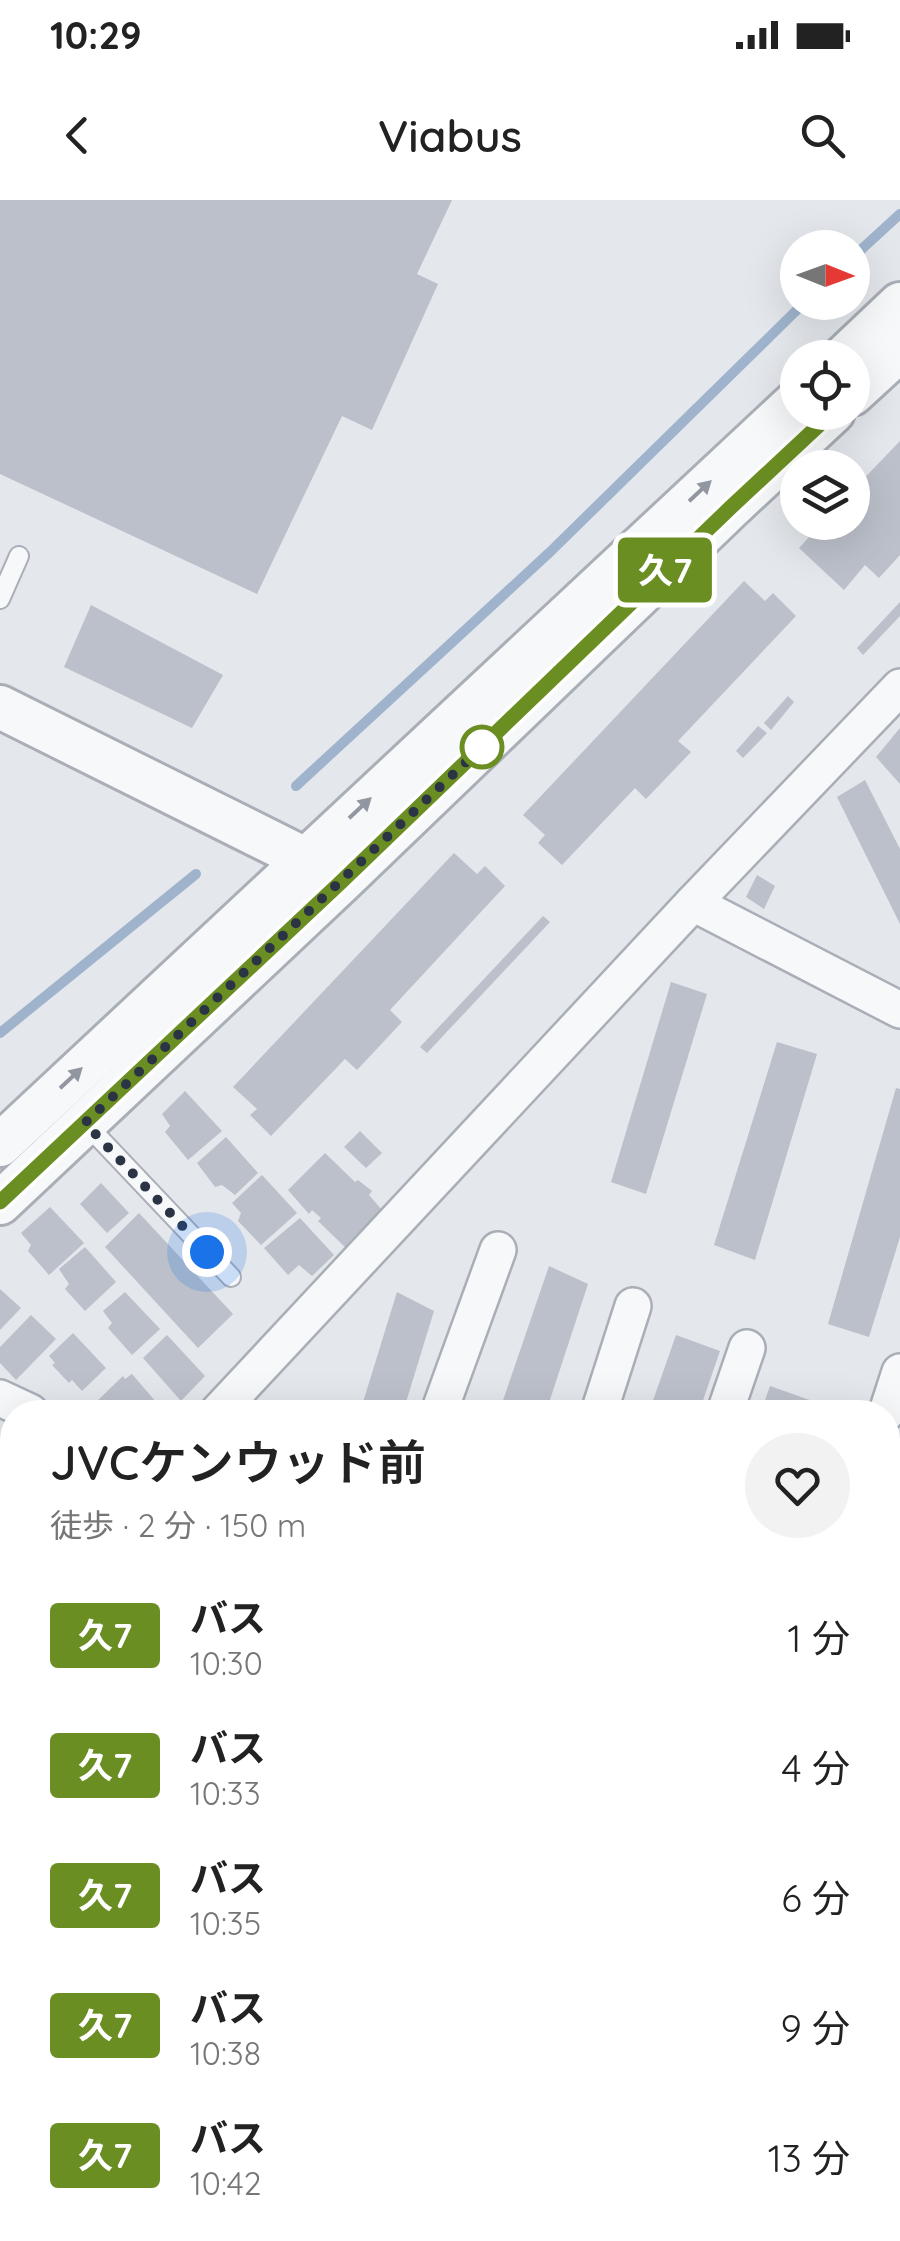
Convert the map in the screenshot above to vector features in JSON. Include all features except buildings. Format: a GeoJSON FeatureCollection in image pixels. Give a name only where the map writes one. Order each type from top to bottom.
{"type":"FeatureCollection","features":[{"type":"Feature","properties":{"kind":"street"},"geometry":{"type":"LineString","coordinates":[[861,340],[900,304]]}},
{"type":"Feature","properties":{"kind":"street"},"geometry":{"type":"LineString","coordinates":[[870,378],[900,350]]}},
{"type":"Feature","properties":{"kind":"street"},"geometry":{"type":"LineString","coordinates":[[0,1145],[780,417]]}},
{"type":"Feature","properties":{"kind":"street"},"geometry":{"type":"LineString","coordinates":[[0,1202],[813,430]]}},
{"type":"Feature","properties":{"kind":"street"},"geometry":{"type":"LineString","coordinates":[[229,1400],[900,687]]}},
{"type":"Feature","properties":{"kind":"street"},"geometry":{"type":"LineString","coordinates":[[0,707],[305,859],[341,882]]}},
{"type":"Feature","properties":{"kind":"street"},"geometry":{"type":"LineString","coordinates":[[693,903],[900,1010]]}},
{"type":"Feature","properties":{"kind":"street"},"geometry":{"type":"LineString","coordinates":[[443,1400],[498,1250]]}},
{"type":"Feature","properties":{"kind":"street"},"geometry":{"type":"LineString","coordinates":[[603,1400],[633,1306]]}},
{"type":"Feature","properties":{"kind":"street"},"geometry":{"type":"LineString","coordinates":[[728,1400],[747,1348]]}},
{"type":"Feature","properties":{"kind":"street"},"geometry":{"type":"LineString","coordinates":[[891,1400],[900,1372]]}},
{"type":"Feature","properties":{"kind":"lane"},"geometry":{"type":"LineString","coordinates":[[0,599],[19,556]]}},
{"type":"Feature","properties":{"kind":"lane"},"geometry":{"type":"LineString","coordinates":[[85,1123],[231,1277]]}},
{"type":"Feature","properties":{"kind":"waterway"},"geometry":{"type":"LineString","coordinates":[[870,242],[900,214]]}},
{"type":"Feature","properties":{"kind":"waterway"},"geometry":{"type":"LineString","coordinates":[[296,786],[550,552],[787,320]]}},
{"type":"Feature","properties":{"kind":"waterway"},"geometry":{"type":"LineString","coordinates":[[0,1033],[196,874]]}},
{"type":"Feature","properties":{"kind":"bus line","name":"久7"},"geometry":{"type":"LineString","coordinates":[[0,1202],[814,430]]}},
{"type":"Feature","properties":{"kind":"route"},"geometry":{"type":"LineString","coordinates":[[207,1252],[85,1123],[482,747]]}}]}
